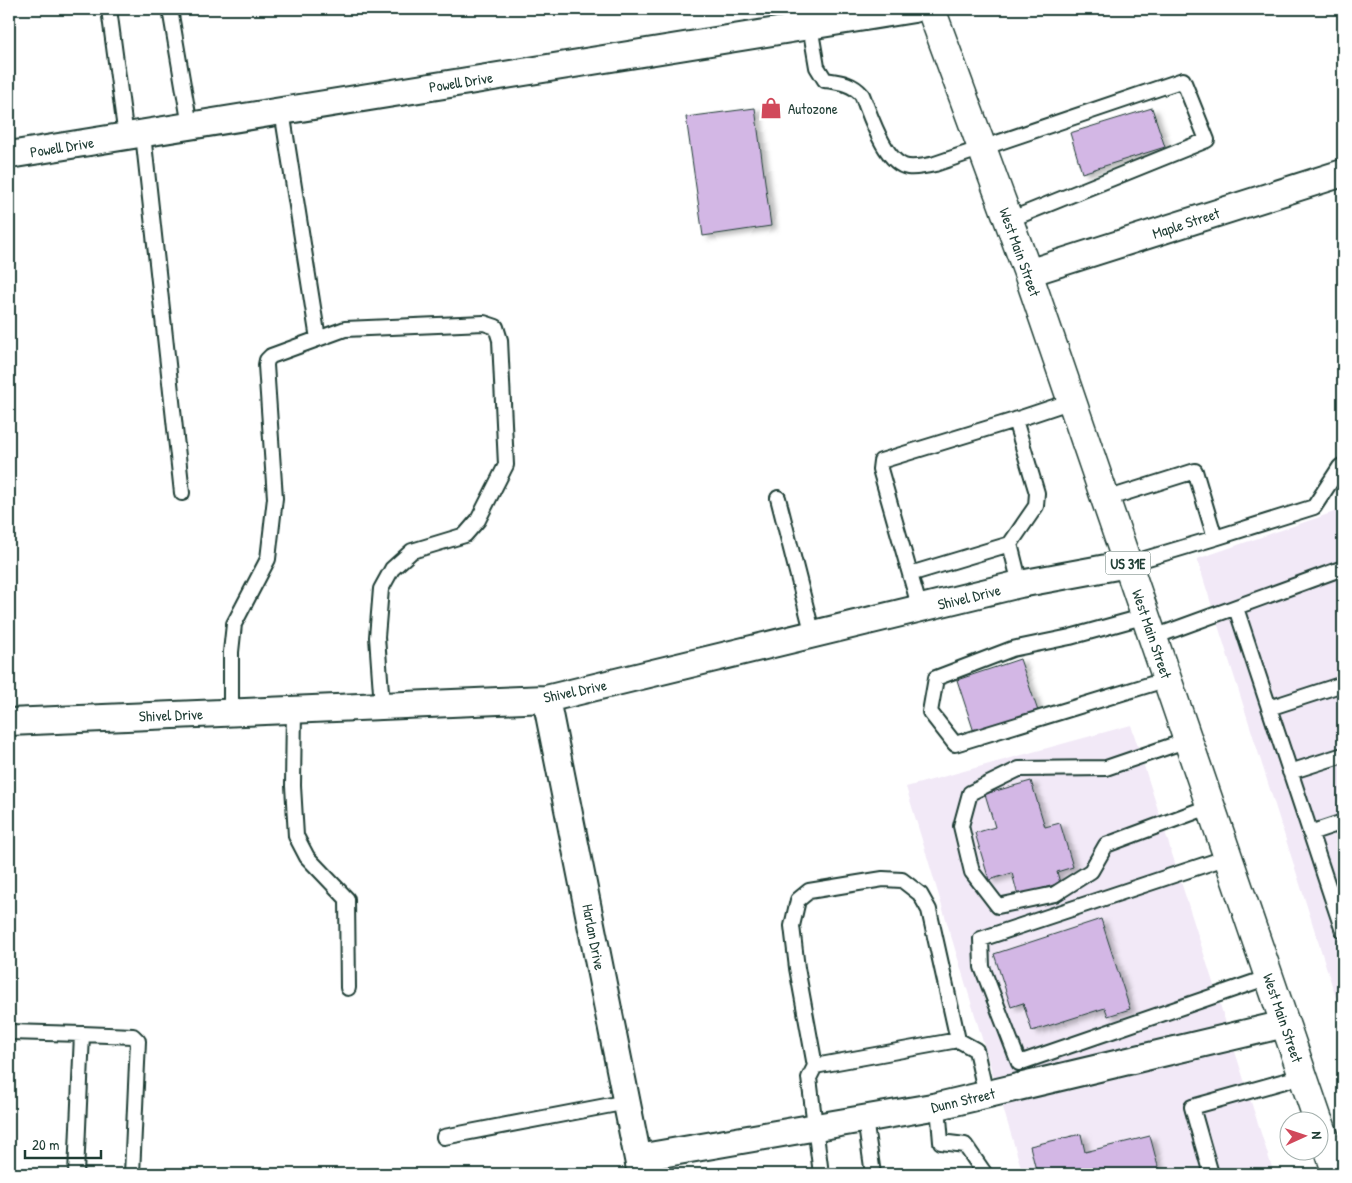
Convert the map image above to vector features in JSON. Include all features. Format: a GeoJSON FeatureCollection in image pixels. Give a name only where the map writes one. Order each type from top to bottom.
{"type":"FeatureCollection","features":[{"type":"Feature","properties":{"kind":"main road","name":"West Main Street"},"geometry":{"type":"LineString","coordinates":[[931,9],[1028,272],[1315,1110]]}},
{"type":"Feature","properties":{"kind":"main road","name":"West Main Street"},"geometry":{"type":"LineString","coordinates":[[1330,1154],[1337,1174]]}},
{"type":"Feature","properties":{"kind":"street","name":"Powell Drive"},"geometry":{"type":"LineString","coordinates":[[9,156],[914,9]]}},
{"type":"Feature","properties":{"kind":"street","name":"Maple Street"},"geometry":{"type":"LineString","coordinates":[[1028,272],[1343,173]]}},
{"type":"Feature","properties":{"kind":"street","name":"Shivel Drive"},"geometry":{"type":"LineString","coordinates":[[9,722],[546,699],[1020,584],[1128,564]]}},
{"type":"Feature","properties":{"kind":"street","name":"Harlan Drive"},"geometry":{"type":"LineString","coordinates":[[546,699],[639,1166]]}},
{"type":"Feature","properties":{"kind":"street","name":"Dunn Street"},"geometry":{"type":"LineString","coordinates":[[639,1166],[814,1128],[938,1106],[1285,1024]]}},
{"type":"Feature","properties":{"kind":"lane"},"geometry":{"type":"LineString","coordinates":[[109,9],[134,135],[182,493]]}},
{"type":"Feature","properties":{"kind":"lane"},"geometry":{"type":"LineString","coordinates":[[170,9],[190,126]]}},
{"type":"Feature","properties":{"kind":"lane"},"geometry":{"type":"LineString","coordinates":[[810,26],[817,67],[825,80],[842,82],[856,88],[862,94],[883,145],[893,160],[906,167],[921,167],[935,164],[1182,80],[1207,140],[1009,220]]}},
{"type":"Feature","properties":{"kind":"lane"},"geometry":{"type":"LineString","coordinates":[[282,111],[318,339]]}},
{"type":"Feature","properties":{"kind":"lane"},"geometry":{"type":"LineString","coordinates":[[231,712],[231,652],[234,624],[268,559],[274,498],[267,360],[271,356],[345,330],[484,323],[496,327],[500,340],[506,465],[478,520],[465,535],[412,551],[392,569],[381,589],[376,637],[382,706]]}},
{"type":"Feature","properties":{"kind":"lane"},"geometry":{"type":"LineString","coordinates":[[920,609],[880,469],[881,461],[1072,401]]}},
{"type":"Feature","properties":{"kind":"lane"},"geometry":{"type":"LineString","coordinates":[[910,574],[1010,544],[1036,506],[1038,492],[1015,420]]}},
{"type":"Feature","properties":{"kind":"lane"},"geometry":{"type":"LineString","coordinates":[[1128,564],[1314,507],[1340,467],[1343,466]]}},
{"type":"Feature","properties":{"kind":"lane"},"geometry":{"type":"LineString","coordinates":[[1106,499],[1195,471],[1214,538]]}},
{"type":"Feature","properties":{"kind":"lane"},"geometry":{"type":"LineString","coordinates":[[778,498],[812,635]]}},
{"type":"Feature","properties":{"kind":"lane"},"geometry":{"type":"LineString","coordinates":[[1010,544],[1020,584]]}},
{"type":"Feature","properties":{"kind":"lane"},"geometry":{"type":"LineString","coordinates":[[1168,678],[956,744],[930,712],[936,678],[1012,649],[1070,637],[1150,627],[1236,608],[1343,568]]}},
{"type":"Feature","properties":{"kind":"lane"},"geometry":{"type":"LineString","coordinates":[[1236,608],[1310,833],[1337,892],[1343,931]]}},
{"type":"Feature","properties":{"kind":"lane"},"geometry":{"type":"LineString","coordinates":[[1269,708],[1343,684]]}},
{"type":"Feature","properties":{"kind":"lane"},"geometry":{"type":"LineString","coordinates":[[294,710],[293,786],[296,836],[307,857],[347,899],[348,988]]}},
{"type":"Feature","properties":{"kind":"lane"},"geometry":{"type":"LineString","coordinates":[[1188,740],[1106,768],[1019,770],[970,792],[962,826],[972,872],[998,906],[1055,894],[1091,871],[1106,845],[1211,806]]}},
{"type":"Feature","properties":{"kind":"lane"},"geometry":{"type":"LineString","coordinates":[[1290,772],[1343,755]]}},
{"type":"Feature","properties":{"kind":"lane"},"geometry":{"type":"LineString","coordinates":[[1310,833],[1343,822]]}},
{"type":"Feature","properties":{"kind":"lane"},"geometry":{"type":"LineString","coordinates":[[1228,857],[981,939],[982,967],[1018,1063],[1269,977]]}},
{"type":"Feature","properties":{"kind":"lane"},"geometry":{"type":"LineString","coordinates":[[821,1174],[809,1078],[814,1066],[797,968],[792,926],[798,900],[809,890],[883,879],[902,880],[920,894],[929,910],[958,1040]]}},
{"type":"Feature","properties":{"kind":"lane"},"geometry":{"type":"LineString","coordinates":[[9,1032],[133,1036],[138,1041],[132,1174]]}},
{"type":"Feature","properties":{"kind":"lane"},"geometry":{"type":"LineString","coordinates":[[76,1174],[82,1034]]}},
{"type":"Feature","properties":{"kind":"lane"},"geometry":{"type":"LineString","coordinates":[[814,1066],[958,1040],[976,1050],[986,1095]]}},
{"type":"Feature","properties":{"kind":"lane"},"geometry":{"type":"LineString","coordinates":[[1211,1174],[1192,1107],[1303,1076]]}},
{"type":"Feature","properties":{"kind":"lane"},"geometry":{"type":"LineString","coordinates":[[444,1137],[627,1102]]}},
{"type":"Feature","properties":{"kind":"lane"},"geometry":{"type":"LineString","coordinates":[[938,1106],[941,1142],[965,1145],[985,1174]]}},
{"type":"Feature","properties":{"kind":"lane"},"geometry":{"type":"LineString","coordinates":[[865,1119],[873,1174]]}},
{"type":"Feature","properties":{"kind":"shaded area"},"geometry":{"type":"Polygon","coordinates":[[[1343,509],[1343,1020],[1197,559],[1343,509]]]}},
{"type":"Feature","properties":{"kind":"shaded area"},"geometry":{"type":"Polygon","coordinates":[[[1131,725],[1274,1174],[1023,1174],[906,787],[1131,725]]]}},
{"type":"Feature","properties":{"kind":"building"},"geometry":{"type":"Polygon","coordinates":[[[755,108],[771,226],[703,236],[686,117],[755,108]]]}},
{"type":"Feature","properties":{"kind":"building"},"geometry":{"type":"Polygon","coordinates":[[[1152,108],[1165,147],[1082,173],[1070,133],[1152,108]]]}},
{"type":"Feature","properties":{"kind":"building"},"geometry":{"type":"Polygon","coordinates":[[[1020,659],[1038,711],[974,732],[957,680],[1020,659]]]}},
{"type":"Feature","properties":{"kind":"building"},"geometry":{"type":"Polygon","coordinates":[[[1031,781],[1045,827],[1060,823],[1073,867],[1057,872],[1060,883],[1018,896],[1012,873],[989,880],[975,833],[995,827],[985,794],[1031,781]]]}},
{"type":"Feature","properties":{"kind":"building"},"geometry":{"type":"Polygon","coordinates":[[[1101,919],[1130,1009],[1108,1016],[1105,1008],[1032,1031],[1023,1003],[1011,1007],[994,954],[1101,919]]]}},
{"type":"Feature","properties":{"kind":"building"},"geometry":{"type":"Polygon","coordinates":[[[1081,1134],[1085,1152],[1150,1136],[1160,1174],[1037,1174],[1030,1146],[1081,1134]]]}},
{"type":"Feature","properties":{"kind":"place","name":"Autozone"},"geometry":{"type":"Point","coordinates":[771,108]}}]}
